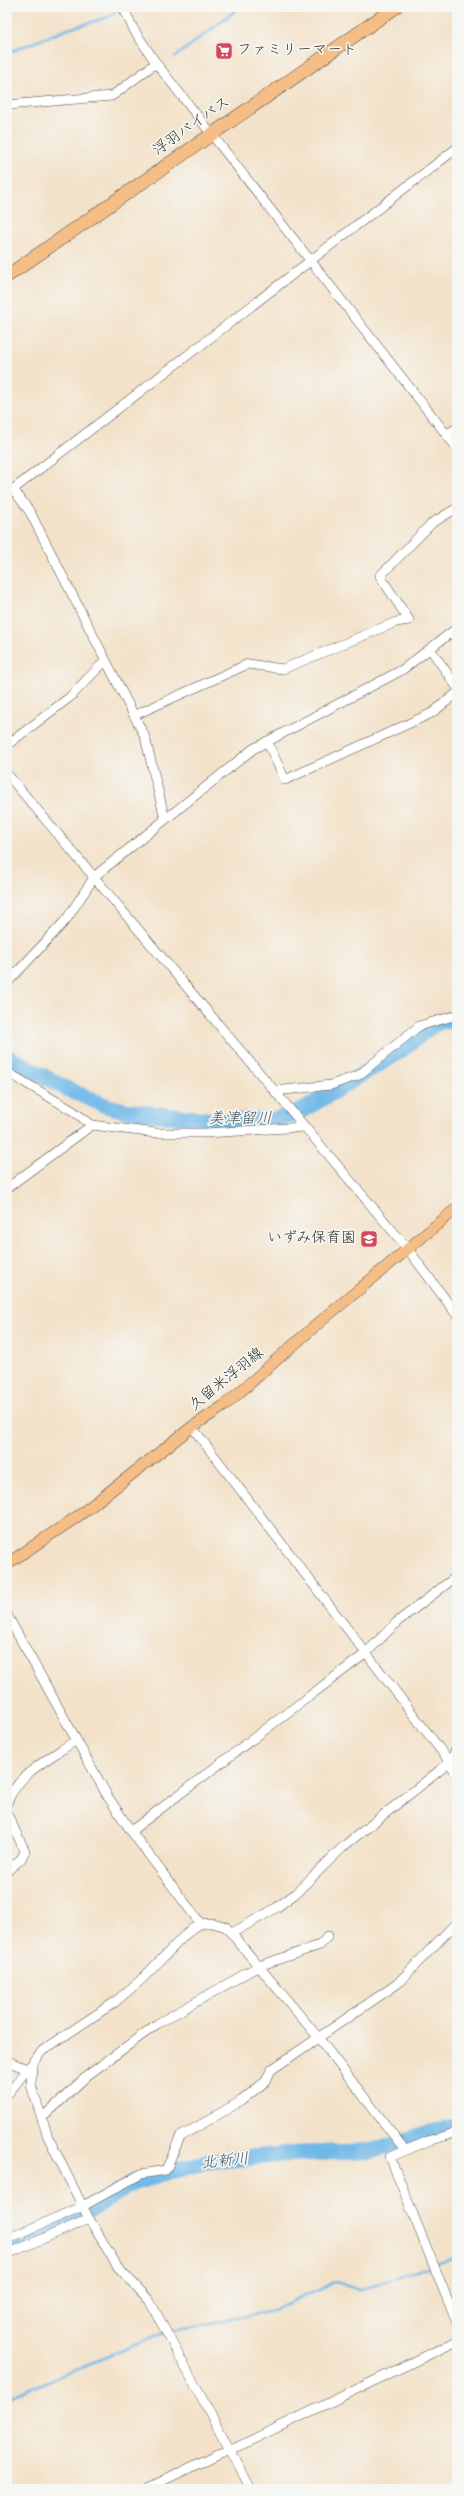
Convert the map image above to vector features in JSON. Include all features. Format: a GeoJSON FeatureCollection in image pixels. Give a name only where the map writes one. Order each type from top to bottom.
{"type":"FeatureCollection","features":[{"type":"Feature","properties":{"kind":"highway","name":"浮羽バイパス"},"geometry":{"type":"LineString","coordinates":[[7,276],[211,133],[396,7]]}},
{"type":"Feature","properties":{"kind":"main road","name":"久留米浮羽線"},"geometry":{"type":"LineString","coordinates":[[7,1564],[81,1514],[192,1427],[225,1405],[407,1248],[457,1208]]}},
{"type":"Feature","properties":{"kind":"street"},"geometry":{"type":"LineString","coordinates":[[127,9],[156,63],[312,260],[457,448]]}},
{"type":"Feature","properties":{"kind":"street"},"geometry":{"type":"LineString","coordinates":[[7,105],[112,96],[156,63]]}},
{"type":"Feature","properties":{"kind":"street"},"geometry":{"type":"LineString","coordinates":[[166,819],[145,737],[135,715],[105,662],[30,512],[10,491],[457,148]]}},
{"type":"Feature","properties":{"kind":"street"},"geometry":{"type":"LineString","coordinates":[[447,434],[457,428]]}},
{"type":"Feature","properties":{"kind":"street"},"geometry":{"type":"LineString","coordinates":[[135,715],[248,664],[283,669],[396,622],[409,620],[380,576],[432,523],[457,508]]}},
{"type":"Feature","properties":{"kind":"street"},"geometry":{"type":"LineString","coordinates":[[7,983],[66,920],[96,876],[253,749],[402,670],[431,650],[457,628]]}},
{"type":"Feature","properties":{"kind":"street"},"geometry":{"type":"LineString","coordinates":[[431,650],[457,687]]}},
{"type":"Feature","properties":{"kind":"street"},"geometry":{"type":"LineString","coordinates":[[7,745],[70,697],[105,662]]}},
{"type":"Feature","properties":{"kind":"street"},"geometry":{"type":"LineString","coordinates":[[267,741],[285,780],[432,713],[457,693]]}},
{"type":"Feature","properties":{"kind":"street"},"geometry":{"type":"LineString","coordinates":[[7,774],[96,876],[407,1248],[457,1315]]}},
{"type":"Feature","properties":{"kind":"street"},"geometry":{"type":"LineString","coordinates":[[275,1090],[331,1085],[359,1075],[420,1026],[457,1015]]}},
{"type":"Feature","properties":{"kind":"street"},"geometry":{"type":"LineString","coordinates":[[7,1072],[73,1111],[92,1125],[131,1132],[184,1133],[305,1127]]}},
{"type":"Feature","properties":{"kind":"street"},"geometry":{"type":"LineString","coordinates":[[7,1188],[92,1125]]}},
{"type":"Feature","properties":{"kind":"street"},"geometry":{"type":"LineString","coordinates":[[192,1427],[457,1774]]}},
{"type":"Feature","properties":{"kind":"street"},"geometry":{"type":"LineString","coordinates":[[131,1831],[365,1654],[397,1622],[457,1576]]}},
{"type":"Feature","properties":{"kind":"street"},"geometry":{"type":"LineString","coordinates":[[7,1615],[108,1797],[131,1831],[200,1923]]}},
{"type":"Feature","properties":{"kind":"street"},"geometry":{"type":"LineString","coordinates":[[7,1803],[12,1790],[20,1780],[76,1740]]}},
{"type":"Feature","properties":{"kind":"street"},"geometry":{"type":"LineString","coordinates":[[232,1933],[276,1908],[295,1894],[344,1846],[449,1762],[457,1748]]}},
{"type":"Feature","properties":{"kind":"street"},"geometry":{"type":"LineString","coordinates":[[7,1814],[25,1850],[21,1859],[7,1871]]}},
{"type":"Feature","properties":{"kind":"street"},"geometry":{"type":"LineString","coordinates":[[7,2239],[83,2206],[141,2174],[166,2170],[180,2137],[241,2101],[266,2081],[270,2070],[317,2036],[397,1984],[457,1922]]}},
{"type":"Feature","properties":{"kind":"street"},"geometry":{"type":"LineString","coordinates":[[7,2095],[42,2051],[115,2002],[142,1979],[192,1928],[200,1923],[215,1923],[226,1927],[232,1933],[317,2036],[403,2148]]}},
{"type":"Feature","properties":{"kind":"street"},"geometry":{"type":"LineString","coordinates":[[42,2118],[88,2075],[157,2024],[259,1966],[320,1945],[328,1936]]}},
{"type":"Feature","properties":{"kind":"street"},"geometry":{"type":"LineString","coordinates":[[7,2061],[30,2066]]}},
{"type":"Feature","properties":{"kind":"street"},"geometry":{"type":"LineString","coordinates":[[30,2066],[31,2085],[48,2136],[88,2217],[117,2266],[149,2300],[251,2489]]}},
{"type":"Feature","properties":{"kind":"street"},"geometry":{"type":"LineString","coordinates":[[457,2132],[403,2148],[390,2157],[430,2260],[457,2323]]}},
{"type":"Feature","properties":{"kind":"street"},"geometry":{"type":"LineString","coordinates":[[7,2254],[88,2217]]}},
{"type":"Feature","properties":{"kind":"street"},"geometry":{"type":"LineString","coordinates":[[146,2489],[218,2454],[231,2450],[457,2341]]}},
{"type":"Feature","properties":{"kind":"waterway"},"geometry":{"type":"LineString","coordinates":[[7,53],[68,29],[109,17],[121,7]]}},
{"type":"Feature","properties":{"kind":"waterway"},"geometry":{"type":"LineString","coordinates":[[175,57],[240,7]]}},
{"type":"Feature","properties":{"kind":"waterway","name":"美津留川"},"geometry":{"type":"LineString","coordinates":[[7,1056],[67,1089],[104,1105],[127,1111],[219,1121],[277,1120],[305,1109],[396,1054],[433,1025],[442,1021],[457,1021]]}},
{"type":"Feature","properties":{"kind":"waterway","name":"北新川"},"geometry":{"type":"LineString","coordinates":[[7,2246],[94,2208],[133,2183],[205,2162],[288,2154],[371,2151],[427,2133],[457,2127]]}},
{"type":"Feature","properties":{"kind":"waterway"},"geometry":{"type":"LineString","coordinates":[[436,2264],[457,2257]]}},
{"type":"Feature","properties":{"kind":"waterway"},"geometry":{"type":"LineString","coordinates":[[168,2331],[268,2312],[332,2283],[337,2282],[359,2290],[431,2266]]}},
{"type":"Feature","properties":{"kind":"waterway"},"geometry":{"type":"LineString","coordinates":[[7,2398],[164,2333]]}},
{"type":"Feature","properties":{"kind":"place","name":"ファミリーマート"},"geometry":{"type":"Point","coordinates":[224,51]}},
{"type":"Feature","properties":{"kind":"place","name":"いずみ保育園"},"geometry":{"type":"Point","coordinates":[369,1239]}}]}
